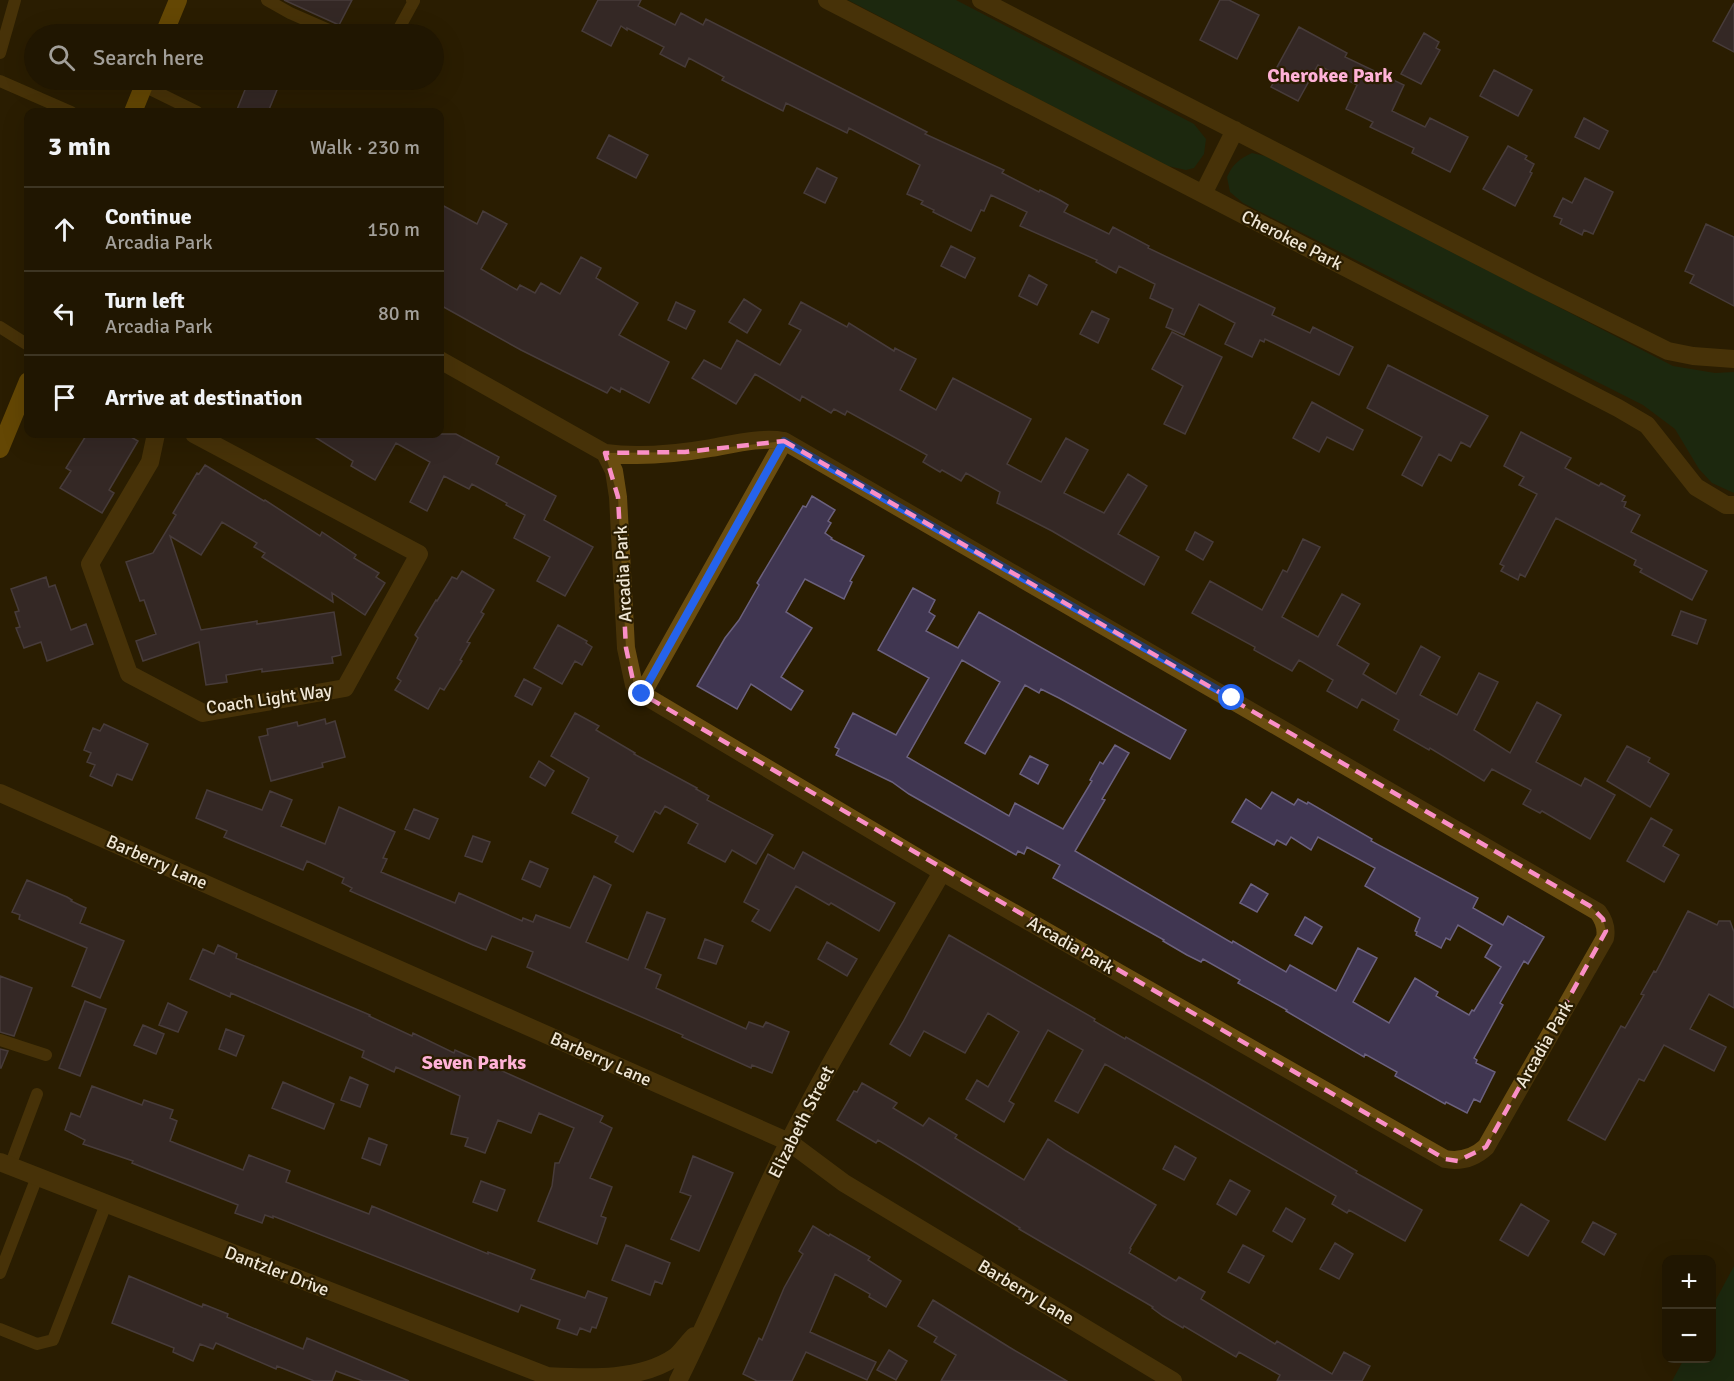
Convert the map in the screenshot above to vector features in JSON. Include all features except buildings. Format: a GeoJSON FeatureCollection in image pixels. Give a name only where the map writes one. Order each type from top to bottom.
{"type":"FeatureCollection","features":[{"type":"Feature","properties":{"kind":"main road"},"geometry":{"type":"LineString","coordinates":[[168,24],[178,0]]}},
{"type":"Feature","properties":{"kind":"main road"},"geometry":{"type":"LineString","coordinates":[[135,108],[142,90]]}},
{"type":"Feature","properties":{"kind":"main road"},"geometry":{"type":"LineString","coordinates":[[0,449],[6,417],[24,388]]}},
{"type":"Feature","properties":{"kind":"street","name":"Cherokee Park"},"geometry":{"type":"LineString","coordinates":[[827,0],[1618,408],[1647,425],[1696,487],[1726,505],[1734,505]]}},
{"type":"Feature","properties":{"kind":"street"},"geometry":{"type":"LineString","coordinates":[[981,0],[1668,351],[1694,356],[1734,359]]}},
{"type":"Feature","properties":{"kind":"street"},"geometry":{"type":"LineString","coordinates":[[1203,194],[1235,130]]}},
{"type":"Feature","properties":{"kind":"street"},"geometry":{"type":"LineString","coordinates":[[444,362],[605,453],[631,456],[784,441]]}},
{"type":"Feature","properties":{"kind":"street","name":"Coach Light Way"},"geometry":{"type":"LineString","coordinates":[[155,438],[150,462],[90,564],[129,674],[203,712],[345,688],[419,554],[202,438]]}},
{"type":"Feature","properties":{"kind":"street"},"geometry":{"type":"LineString","coordinates":[[642,694],[784,441]]}},
{"type":"Feature","properties":{"kind":"street","name":"Arcadia Park"},"geometry":{"type":"LineString","coordinates":[[605,453],[614,471],[618,497],[626,648],[634,685],[642,694],[942,872],[1445,1159],[1458,1161],[1466,1159],[1486,1147],[1605,938],[1603,919],[1598,912],[784,441]]}},
{"type":"Feature","properties":{"kind":"street","name":"Barberry Lane"},"geometry":{"type":"LineString","coordinates":[[0,793],[789,1142],[844,1183],[1173,1381]]}},
{"type":"Feature","properties":{"kind":"street","name":"Elizabeth Street"},"geometry":{"type":"LineString","coordinates":[[678,1381],[806,1109],[942,872]]}},
{"type":"Feature","properties":{"kind":"street","name":"Dantzler Drive"},"geometry":{"type":"LineString","coordinates":[[5,1164],[550,1379],[640,1375],[674,1357],[709,1319]]}},
{"type":"Feature","properties":{"kind":"lane"},"geometry":{"type":"LineString","coordinates":[[0,53],[15,0]]}},
{"type":"Feature","properties":{"kind":"lane"},"geometry":{"type":"LineString","coordinates":[[267,0],[315,24]]}},
{"type":"Feature","properties":{"kind":"lane"},"geometry":{"type":"LineString","coordinates":[[401,24],[414,1],[412,0]]}},
{"type":"Feature","properties":{"kind":"lane"},"geometry":{"type":"LineString","coordinates":[[0,81],[62,108]]}},
{"type":"Feature","properties":{"kind":"lane"},"geometry":{"type":"LineString","coordinates":[[159,90],[190,108]]}},
{"type":"Feature","properties":{"kind":"lane"},"geometry":{"type":"LineString","coordinates":[[0,327],[24,342]]}},
{"type":"Feature","properties":{"kind":"lane"},"geometry":{"type":"LineString","coordinates":[[0,1040],[46,1055]]}},
{"type":"Feature","properties":{"kind":"lane"},"geometry":{"type":"LineString","coordinates":[[5,1164],[37,1094]]}},
{"type":"Feature","properties":{"kind":"lane"},"geometry":{"type":"LineString","coordinates":[[0,1273],[37,1177]]}},
{"type":"Feature","properties":{"kind":"lane"},"geometry":{"type":"LineString","coordinates":[[0,1329],[37,1344],[53,1340],[106,1204]]}},
{"type":"Feature","properties":{"kind":"highlighted area"},"geometry":{"type":"Polygon","coordinates":[[[784,441],[1590,906],[1603,919],[1606,931],[1486,1147],[1458,1161],[1445,1159],[642,694],[634,685],[626,648],[618,497],[605,453],[685,452],[784,441]]]}},
{"type":"Feature","properties":{"kind":"green space"},"geometry":{"type":"Polygon","coordinates":[[[848,0],[956,0],[1194,124],[1206,139],[1204,154],[1194,168],[1186,170],[1168,166],[848,0]]]}},
{"type":"Feature","properties":{"kind":"green space"},"geometry":{"type":"Polygon","coordinates":[[[1252,153],[1265,156],[1673,366],[1715,373],[1734,372],[1734,493],[1712,483],[1699,469],[1675,429],[1643,405],[1243,203],[1230,192],[1227,177],[1237,162],[1252,153]]]}},
{"type":"Feature","properties":{"kind":"green space"},"geometry":{"type":"Polygon","coordinates":[[[1734,1266],[1734,1381],[1672,1381],[1682,1363],[1716,1363],[1716,1300],[1734,1266]]]}},
{"type":"Feature","properties":{"kind":"district","name":"Cherokee Park"},"geometry":{"type":"Point","coordinates":[1330,75]}},
{"type":"Feature","properties":{"kind":"district","name":"Seven Parks"},"geometry":{"type":"Point","coordinates":[474,1062]}},
{"type":"Feature","properties":{"kind":"route"},"geometry":{"type":"LineString","coordinates":[[642,694],[784,441],[1232,698]]}}]}
